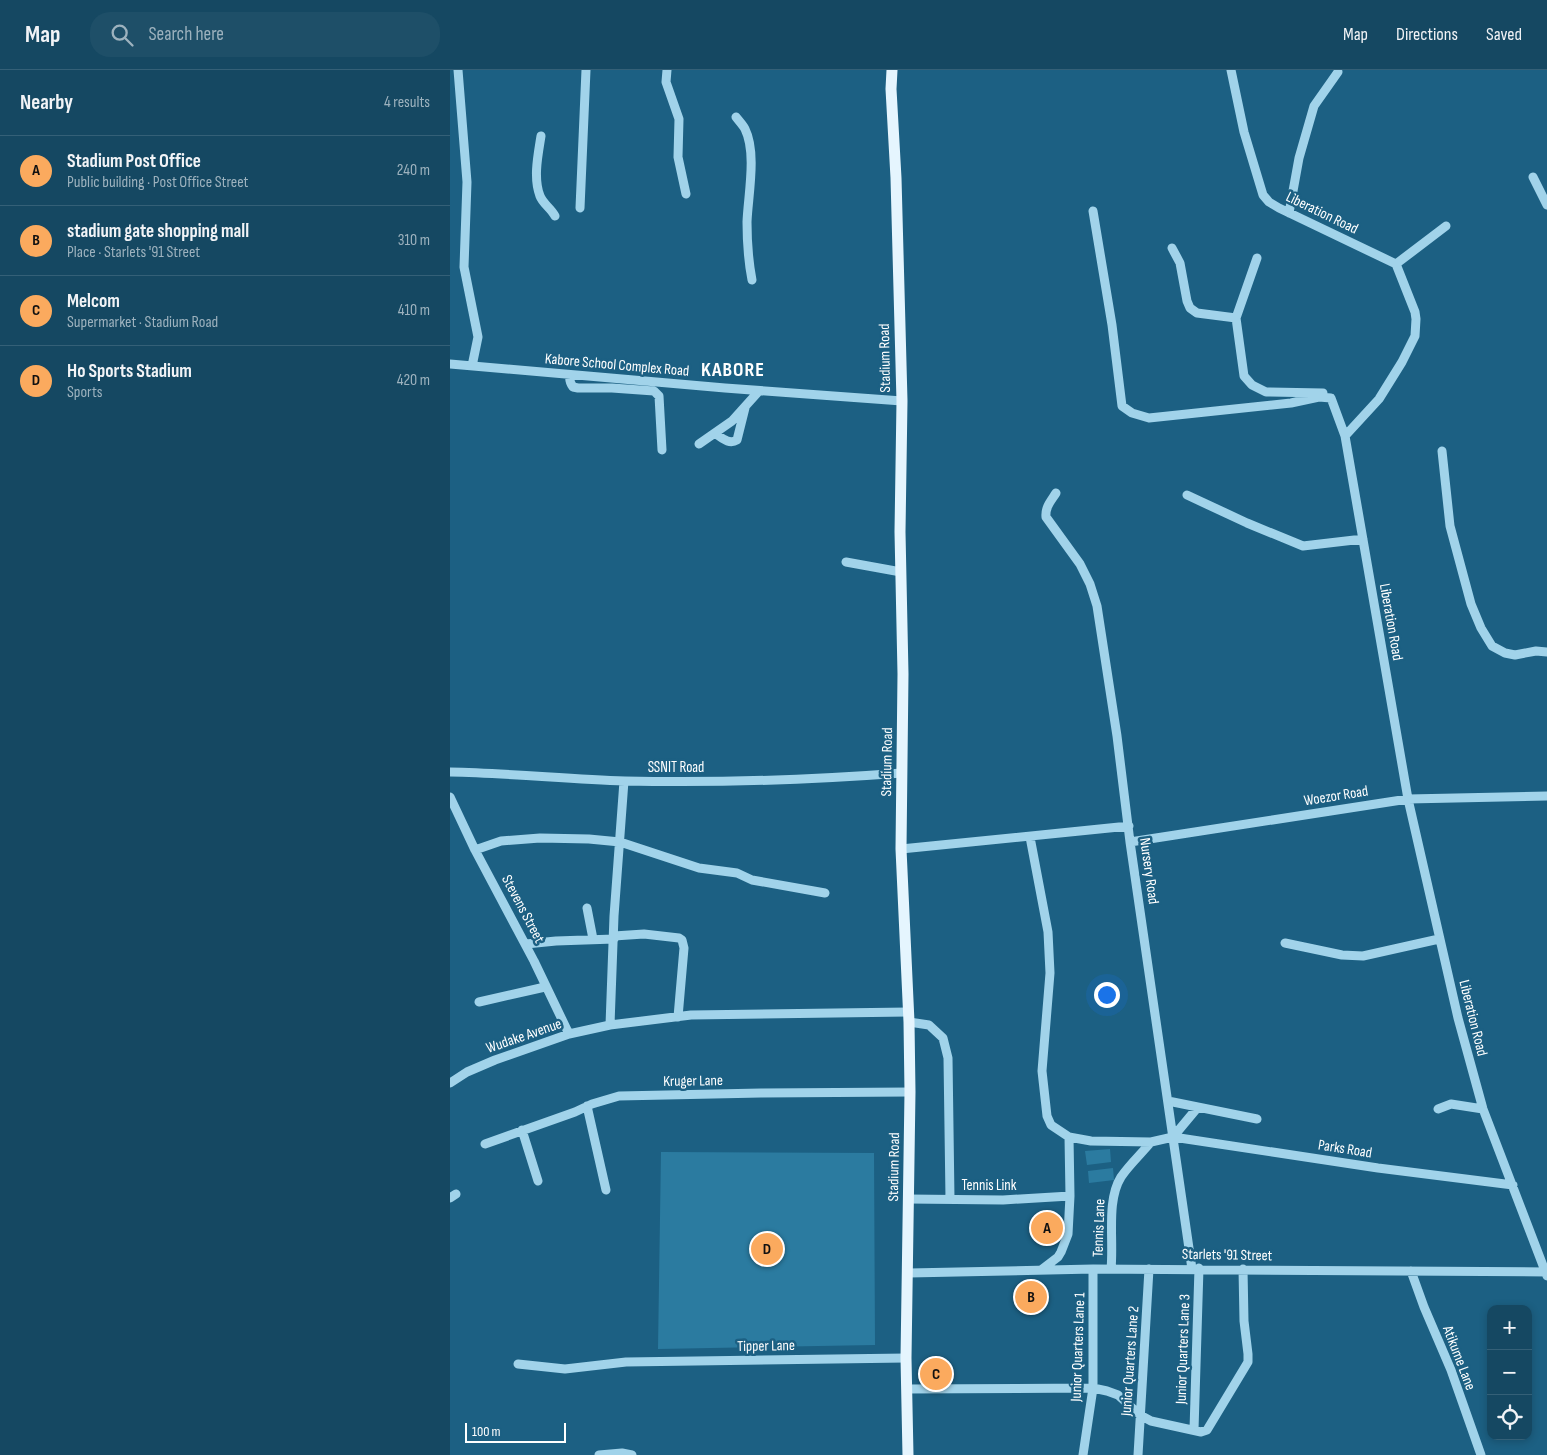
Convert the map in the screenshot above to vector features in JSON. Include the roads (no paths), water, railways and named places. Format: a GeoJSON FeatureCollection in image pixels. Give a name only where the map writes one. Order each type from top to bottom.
{"type":"FeatureCollection","features":[{"type":"Feature","properties":{"kind":"main road","name":"Stadium Road"},"geometry":{"type":"LineString","coordinates":[[892,70],[891,89],[896,178],[902,401],[900,532],[903,674],[901,849],[909,1017],[910,1092],[906,1358],[908,1455]]}},
{"type":"Feature","properties":{"kind":"street"},"geometry":{"type":"LineString","coordinates":[[458,70],[467,182],[464,267],[478,337],[472,366]]}},
{"type":"Feature","properties":{"kind":"street"},"geometry":{"type":"LineString","coordinates":[[580,208],[586,70]]}},
{"type":"Feature","properties":{"kind":"street"},"geometry":{"type":"LineString","coordinates":[[666,70],[666,82],[679,119],[678,157],[686,194]]}},
{"type":"Feature","properties":{"kind":"street","name":"Liberation Road"},"geometry":{"type":"LineString","coordinates":[[1230,70],[1244,132],[1263,195],[1270,202],[1289,213],[1396,264]]}},
{"type":"Feature","properties":{"kind":"street"},"geometry":{"type":"LineString","coordinates":[[1289,213],[1300,158],[1314,106],[1338,72]]}},
{"type":"Feature","properties":{"kind":"street"},"geometry":{"type":"LineString","coordinates":[[736,117],[745,130],[750,149],[747,254],[752,280]]}},
{"type":"Feature","properties":{"kind":"street"},"geometry":{"type":"LineString","coordinates":[[541,136],[537,161],[540,197],[554,216]]}},
{"type":"Feature","properties":{"kind":"street"},"geometry":{"type":"LineString","coordinates":[[1533,178],[1547,205]]}},
{"type":"Feature","properties":{"kind":"street"},"geometry":{"type":"LineString","coordinates":[[1093,210],[1112,324],[1122,406],[1132,413],[1149,418],[1291,403],[1319,397],[1331,398]]}},
{"type":"Feature","properties":{"kind":"street"},"geometry":{"type":"LineString","coordinates":[[1345,436],[1379,399],[1402,362],[1415,336],[1415,312],[1396,264],[1446,226]]}},
{"type":"Feature","properties":{"kind":"street"},"geometry":{"type":"LineString","coordinates":[[1172,248],[1180,263],[1190,308],[1197,313],[1236,318]]}},
{"type":"Feature","properties":{"kind":"street"},"geometry":{"type":"LineString","coordinates":[[1257,258],[1236,318],[1244,376],[1252,385],[1266,392],[1319,392],[1327,394],[1331,398]]}},
{"type":"Feature","properties":{"kind":"street","name":"Kabore School Complex Road"},"geometry":{"type":"LineString","coordinates":[[450,364],[570,376],[902,401]]}},
{"type":"Feature","properties":{"kind":"street"},"geometry":{"type":"LineString","coordinates":[[570,376],[570,384],[578,388],[654,391],[659,396],[662,450]]}},
{"type":"Feature","properties":{"kind":"street"},"geometry":{"type":"LineString","coordinates":[[699,444],[716,434],[732,421],[759,391]]}},
{"type":"Feature","properties":{"kind":"street","name":"Liberation Road"},"geometry":{"type":"LineString","coordinates":[[1331,398],[1345,436],[1408,799],[1458,1018],[1482,1109],[1547,1273]]}},
{"type":"Feature","properties":{"kind":"street"},"geometry":{"type":"LineString","coordinates":[[716,434],[728,442],[736,440],[746,406]]}},
{"type":"Feature","properties":{"kind":"street"},"geometry":{"type":"LineString","coordinates":[[1442,451],[1452,535],[1470,604],[1481,628],[1492,646],[1505,653],[1516,655],[1547,652]]}},
{"type":"Feature","properties":{"kind":"street","name":"Nursery Road"},"geometry":{"type":"LineString","coordinates":[[1056,493],[1048,505],[1046,517],[1080,564],[1090,584],[1097,606],[1173,1136],[1196,1268]]}},
{"type":"Feature","properties":{"kind":"street"},"geometry":{"type":"LineString","coordinates":[[1187,495],[1302,546],[1363,539]]}},
{"type":"Feature","properties":{"kind":"street"},"geometry":{"type":"LineString","coordinates":[[846,562],[901,572]]}},
{"type":"Feature","properties":{"kind":"street","name":"SSNIT Road"},"geometry":{"type":"LineString","coordinates":[[450,772],[624,780],[829,779],[902,773]]}},
{"type":"Feature","properties":{"kind":"street"},"geometry":{"type":"LineString","coordinates":[[610,1024],[615,890],[624,780]]}},
{"type":"Feature","properties":{"kind":"street","name":"Woezor Road"},"geometry":{"type":"LineString","coordinates":[[1130,842],[1408,799],[1547,796]]}},
{"type":"Feature","properties":{"kind":"street","name":"Stevens Street"},"geometry":{"type":"LineString","coordinates":[[450,797],[475,850],[526,944],[569,1034]]}},
{"type":"Feature","properties":{"kind":"street"},"geometry":{"type":"LineString","coordinates":[[901,849],[1129,826]]}},
{"type":"Feature","properties":{"kind":"street"},"geometry":{"type":"LineString","coordinates":[[1030,837],[1048,932],[1050,973],[1042,1072],[1047,1116],[1050,1125],[1069,1137],[1091,1141],[1151,1142],[1173,1136],[1198,1107]]}},
{"type":"Feature","properties":{"kind":"street"},"geometry":{"type":"LineString","coordinates":[[475,850],[501,841],[540,838],[620,842],[699,868],[737,873],[752,880],[825,893]]}},
{"type":"Feature","properties":{"kind":"street"},"geometry":{"type":"LineString","coordinates":[[586,908],[593,939]]}},
{"type":"Feature","properties":{"kind":"street"},"geometry":{"type":"LineString","coordinates":[[526,944],[654,934],[679,938],[682,940],[684,948],[678,1017]]}},
{"type":"Feature","properties":{"kind":"street"},"geometry":{"type":"LineString","coordinates":[[1285,943],[1342,955],[1362,956],[1439,939]]}},
{"type":"Feature","properties":{"kind":"street"},"geometry":{"type":"LineString","coordinates":[[479,1002],[546,987]]}},
{"type":"Feature","properties":{"kind":"street","name":"Wudake Avenue"},"geometry":{"type":"LineString","coordinates":[[450,1083],[481,1065],[569,1034],[610,1024],[692,1015],[909,1017],[929,1025],[943,1038],[948,1058],[950,1199]]}},
{"type":"Feature","properties":{"kind":"street","name":"Kruger Lane"},"geometry":{"type":"LineString","coordinates":[[485,1144],[610,1098],[629,1096],[910,1092]]}},
{"type":"Feature","properties":{"kind":"street"},"geometry":{"type":"LineString","coordinates":[[1168,1101],[1257,1119]]}},
{"type":"Feature","properties":{"kind":"street"},"geometry":{"type":"LineString","coordinates":[[1438,1109],[1451,1104],[1482,1109]]}},
{"type":"Feature","properties":{"kind":"street"},"geometry":{"type":"LineString","coordinates":[[587,1106],[606,1190]]}},
{"type":"Feature","properties":{"kind":"street"},"geometry":{"type":"LineString","coordinates":[[522,1130],[538,1181]]}},
{"type":"Feature","properties":{"kind":"street","name":"Parks Road"},"geometry":{"type":"LineString","coordinates":[[1173,1136],[1378,1168],[1513,1185]]}},
{"type":"Feature","properties":{"kind":"street"},"geometry":{"type":"LineString","coordinates":[[1041,1270],[1058,1257],[1066,1240],[1070,1196],[1069,1137]]}},
{"type":"Feature","properties":{"kind":"street","name":"Tennis Lane"},"geometry":{"type":"LineString","coordinates":[[1112,1269],[1112,1204],[1115,1189],[1122,1177],[1151,1142]]}},
{"type":"Feature","properties":{"kind":"street","name":"Tennis Link"},"geometry":{"type":"LineString","coordinates":[[908,1198],[1034,1199],[1070,1196]]}},
{"type":"Feature","properties":{"kind":"street","name":"Starlets '91 Street"},"geometry":{"type":"LineString","coordinates":[[908,1273],[1196,1268],[1547,1273]]}},
{"type":"Feature","properties":{"kind":"street","name":"Junior Quarters Lane 3"},"geometry":{"type":"LineString","coordinates":[[1194,1430],[1196,1268]]}},
{"type":"Feature","properties":{"kind":"street","name":"Junior Quarters Lane 1"},"geometry":{"type":"LineString","coordinates":[[1083,1455],[1093,1388],[1093,1269]]}},
{"type":"Feature","properties":{"kind":"street","name":"Junior Quarters Lane 2"},"geometry":{"type":"LineString","coordinates":[[1138,1455],[1150,1269]]}},
{"type":"Feature","properties":{"kind":"street"},"geometry":{"type":"LineString","coordinates":[[907,1389],[1093,1388],[1118,1396],[1140,1416],[1151,1421],[1201,1432],[1207,1430],[1248,1362],[1244,1321],[1243,1269]]}},
{"type":"Feature","properties":{"kind":"street","name":"Atikume Lane"},"geometry":{"type":"LineString","coordinates":[[1411,1271],[1451,1370],[1481,1455]]}},
{"type":"Feature","properties":{"kind":"street","name":"Tipper Lane"},"geometry":{"type":"LineString","coordinates":[[518,1364],[565,1369],[626,1362],[906,1358]]}},
{"type":"Feature","properties":{"kind":"street"},"geometry":{"type":"LineString","coordinates":[[599,1455],[622,1453],[632,1455]]}},
{"type":"Feature","properties":{"kind":"place","name":"Stadium Post Office"},"geometry":{"type":"Point","coordinates":[1047,1228]}},
{"type":"Feature","properties":{"kind":"place","name":"Ho Sports Stadium"},"geometry":{"type":"Point","coordinates":[767,1249]}},
{"type":"Feature","properties":{"kind":"place","name":"stadium gate shopping mall"},"geometry":{"type":"Point","coordinates":[1031,1297]}},
{"type":"Feature","properties":{"kind":"place","name":"Melcom"},"geometry":{"type":"Point","coordinates":[936,1374]}},
{"type":"Feature","properties":{"kind":"district","name":"KABORE"},"geometry":{"type":"Point","coordinates":[733,370]}}]}
